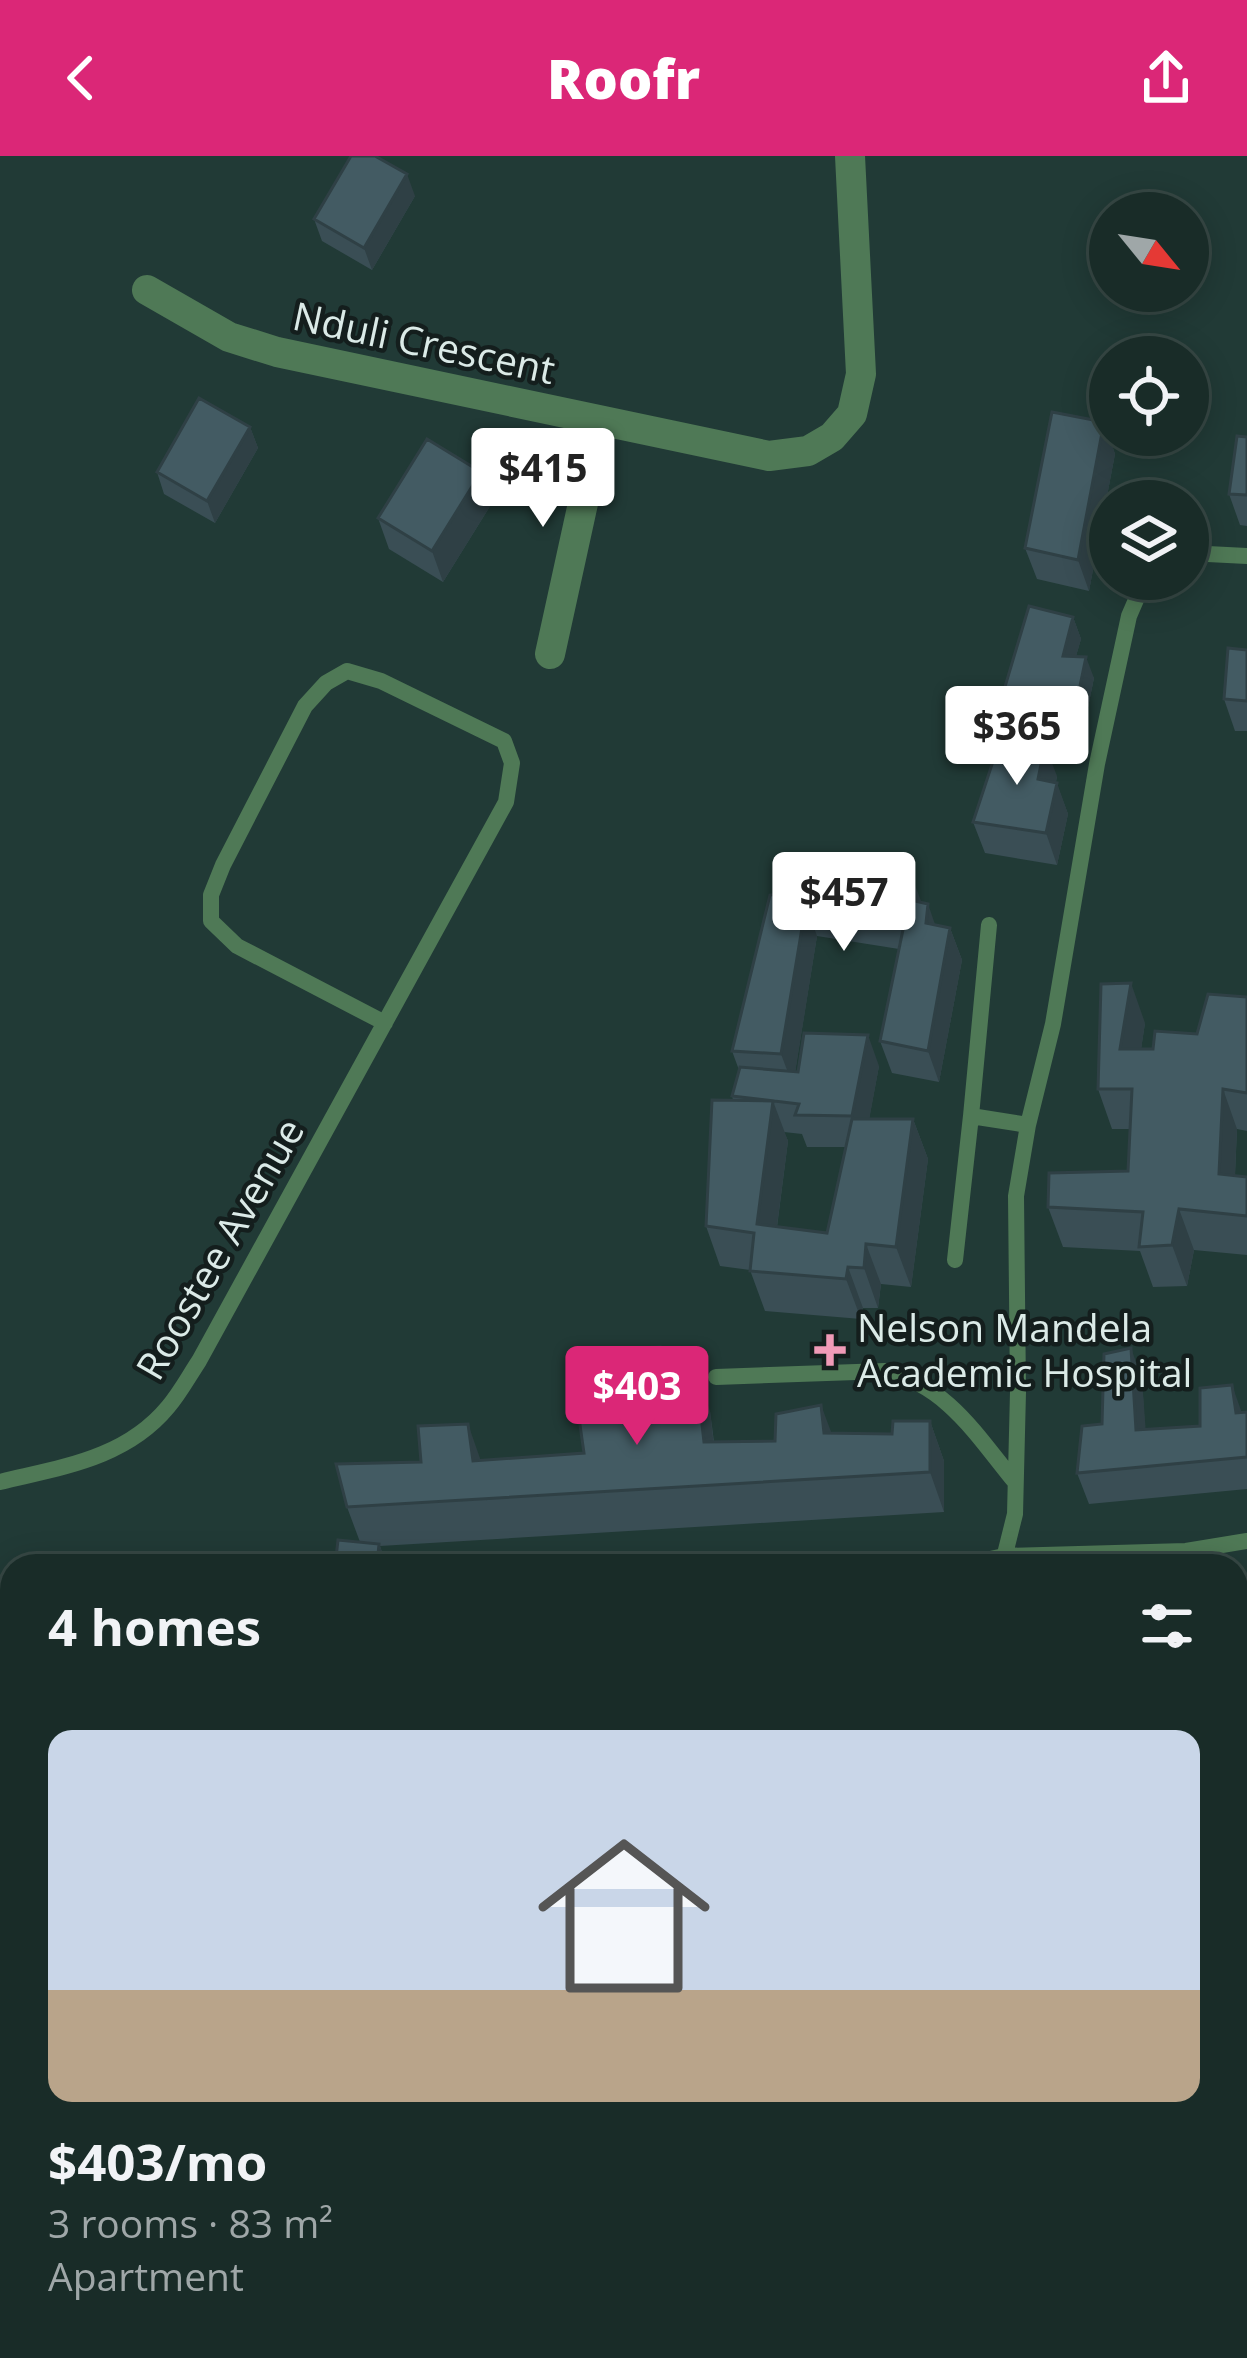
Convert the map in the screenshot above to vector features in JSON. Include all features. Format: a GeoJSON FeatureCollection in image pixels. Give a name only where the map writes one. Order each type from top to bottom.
{"type":"FeatureCollection","features":[{"type":"Feature","properties":{"kind":"street","name":"Nduli Crescent"},"geometry":{"type":"LineString","coordinates":[[147,290],[229,337],[277,352],[769,456],[808,451],[832,437],[852,414],[861,374],[850,156]]}},
{"type":"Feature","properties":{"kind":"street"},"geometry":{"type":"LineString","coordinates":[[550,654],[601,421]]}},
{"type":"Feature","properties":{"kind":"lane"},"geometry":{"type":"LineString","coordinates":[[1209,554],[1247,556]]}},
{"type":"Feature","properties":{"kind":"lane"},"geometry":{"type":"LineString","coordinates":[[1005,1554],[1015,1514],[1016,1196],[1053,1024],[1097,764],[1136,600]]}},
{"type":"Feature","properties":{"kind":"lane","name":"Roostee Avenue"},"geometry":{"type":"LineString","coordinates":[[0,1482],[109,1452],[129,1443],[167,1409],[200,1360],[385,1023],[506,802],[512,763],[504,741],[381,681],[347,671],[326,683],[305,706],[223,866],[211,895],[211,921],[237,946],[385,1023]]}},
{"type":"Feature","properties":{"kind":"lane"},"geometry":{"type":"LineString","coordinates":[[955,1260],[989,925]]}},
{"type":"Feature","properties":{"kind":"lane"},"geometry":{"type":"LineString","coordinates":[[971,1116],[1028,1125]]}},
{"type":"Feature","properties":{"kind":"lane"},"geometry":{"type":"LineString","coordinates":[[716,1377],[885,1371],[910,1377],[961,1415],[1016,1482]]}},
{"type":"Feature","properties":{"kind":"lane"},"geometry":{"type":"LineString","coordinates":[[1131,1554],[1247,1541]]}},
{"type":"Feature","properties":{"kind":"building"},"geometry":{"type":"Polygon","coordinates":[[[351,156],[375,156],[407,174],[364,248],[314,219],[351,156]]]}},
{"type":"Feature","properties":{"kind":"building"},"geometry":{"type":"Polygon","coordinates":[[[199,398],[250,427],[207,501],[157,472],[199,398]]]}},
{"type":"Feature","properties":{"kind":"building"},"geometry":{"type":"Polygon","coordinates":[[[1052,412],[1089,419],[1089,456],[1098,456],[1093,480],[1089,480],[1078,560],[1025,548],[1052,412]]]}},
{"type":"Feature","properties":{"kind":"building"},"geometry":{"type":"Polygon","coordinates":[[[1237,436],[1247,437],[1247,495],[1229,494],[1237,436]]]}},
{"type":"Feature","properties":{"kind":"building"},"geometry":{"type":"Polygon","coordinates":[[[427,439],[481,472],[432,551],[378,518],[427,439]]]}},
{"type":"Feature","properties":{"kind":"building"},"geometry":{"type":"Polygon","coordinates":[[[1029,606],[1073,617],[1063,656],[1086,657],[1076,705],[1004,690],[1029,606]]]}},
{"type":"Feature","properties":{"kind":"building"},"geometry":{"type":"Polygon","coordinates":[[[1228,648],[1247,650],[1247,701],[1224,699],[1228,648]]]}},
{"type":"Feature","properties":{"kind":"building"},"geometry":{"type":"Polygon","coordinates":[[[1002,734],[1045,745],[1038,779],[1057,783],[1046,833],[973,822],[1002,734]]]}},
{"type":"Feature","properties":{"kind":"building"},"geometry":{"type":"Polygon","coordinates":[[[808,854],[912,877],[906,899],[928,904],[926,923],[950,928],[928,1051],[880,1041],[905,920],[806,904],[781,1054],[732,1051],[770,895],[796,892],[808,854]]]}},
{"type":"Feature","properties":{"kind":"building"},"geometry":{"type":"Polygon","coordinates":[[[1131,983],[1120,1049],[1153,1049],[1155,1031],[1197,1034],[1208,994],[1247,997],[1247,1093],[1223,1089],[1219,1174],[1247,1177],[1247,1216],[1179,1209],[1172,1245],[1139,1247],[1143,1212],[1048,1207],[1049,1173],[1128,1171],[1132,1089],[1098,1089],[1101,984],[1131,983]]]}},
{"type":"Feature","properties":{"kind":"building"},"geometry":{"type":"Polygon","coordinates":[[[804,1033],[868,1035],[852,1116],[795,1115],[799,1104],[732,1096],[740,1067],[798,1072],[804,1033]]]}},
{"type":"Feature","properties":{"kind":"building"},"geometry":{"type":"Polygon","coordinates":[[[712,1100],[773,1101],[757,1224],[827,1233],[852,1119],[913,1119],[896,1247],[866,1244],[864,1268],[848,1267],[846,1279],[750,1271],[754,1233],[706,1226],[712,1100]]]}},
{"type":"Feature","properties":{"kind":"building"},"geometry":{"type":"Polygon","coordinates":[[[660,1347],[659,1373],[696,1371],[704,1442],[775,1441],[776,1414],[821,1405],[824,1433],[892,1434],[893,1421],[930,1421],[930,1472],[347,1507],[336,1464],[421,1462],[418,1426],[468,1424],[473,1461],[584,1453],[573,1376],[610,1378],[608,1349],[660,1347]]]}},
{"type":"Feature","properties":{"kind":"building"},"geometry":{"type":"Polygon","coordinates":[[[1131,1348],[1136,1430],[1200,1426],[1200,1388],[1232,1385],[1236,1413],[1247,1412],[1247,1457],[1077,1473],[1082,1426],[1102,1424],[1104,1354],[1131,1348]]]}},
{"type":"Feature","properties":{"kind":"building"},"geometry":{"type":"Polygon","coordinates":[[[338,1540],[379,1544],[378,1554],[336,1554],[338,1540]]]}},
{"type":"Feature","properties":{"kind":"place","name":"Nelson Mandela Academic Hospital"},"geometry":{"type":"Point","coordinates":[830,1350]}}]}
